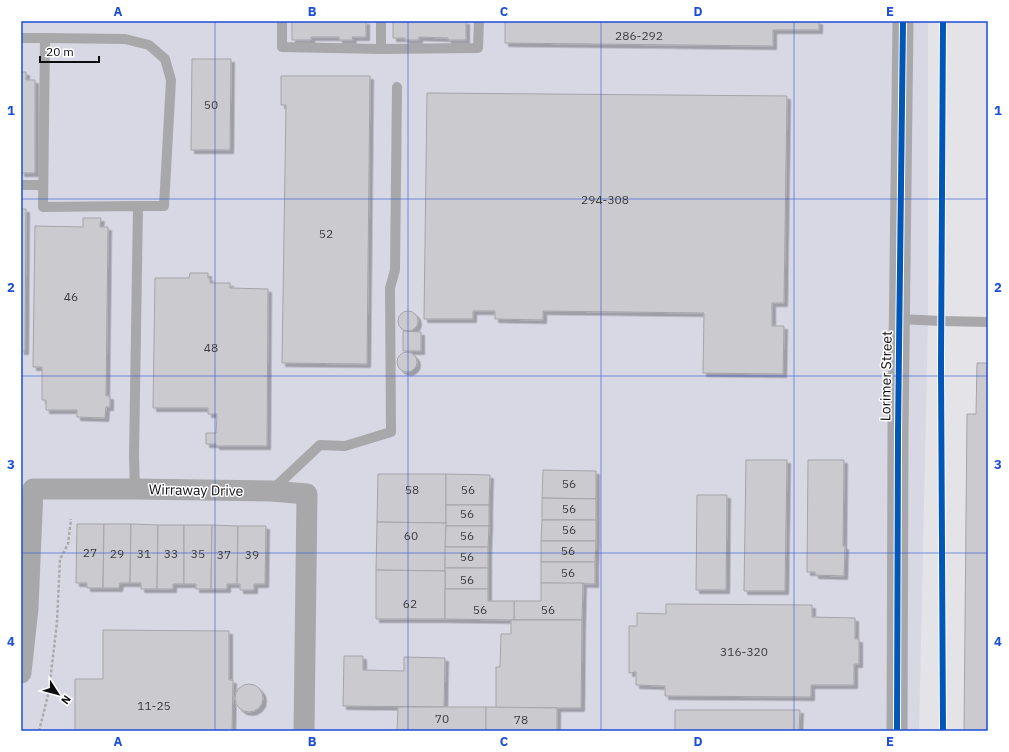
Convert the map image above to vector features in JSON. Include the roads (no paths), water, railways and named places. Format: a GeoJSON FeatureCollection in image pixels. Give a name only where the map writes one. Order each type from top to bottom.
{"type":"FeatureCollection","features":[{"type":"Feature","properties":{"kind":"street","name":"Lorimer Street"},"geometry":{"type":"LineString","coordinates":[[898,731],[898,432],[903,21]]}},
{"type":"Feature","properties":{"kind":"street","name":"Wirraway Drive"},"geometry":{"type":"LineString","coordinates":[[21,673],[28,608],[33,489],[271,490],[307,494],[304,731]]}},
{"type":"Feature","properties":{"kind":"lane"},"geometry":{"type":"LineString","coordinates":[[282,21],[282,47],[381,49],[478,48],[478,21]]}},
{"type":"Feature","properties":{"kind":"lane"},"geometry":{"type":"LineString","coordinates":[[381,21],[381,49]]}},
{"type":"Feature","properties":{"kind":"lane"},"geometry":{"type":"LineString","coordinates":[[21,38],[45,38],[125,39],[149,45],[165,59],[170,80],[164,206],[43,207],[45,38]]}},
{"type":"Feature","properties":{"kind":"lane"},"geometry":{"type":"LineString","coordinates":[[271,490],[320,445],[345,446],[391,432],[390,288],[395,270],[397,87]]}},
{"type":"Feature","properties":{"kind":"lane"},"geometry":{"type":"LineString","coordinates":[[21,185],[44,185]]}},
{"type":"Feature","properties":{"kind":"lane"},"geometry":{"type":"LineString","coordinates":[[135,489],[134,457],[138,206]]}},
{"type":"Feature","properties":{"kind":"lane"},"geometry":{"type":"LineString","coordinates":[[899,319],[988,322]]}}]}
